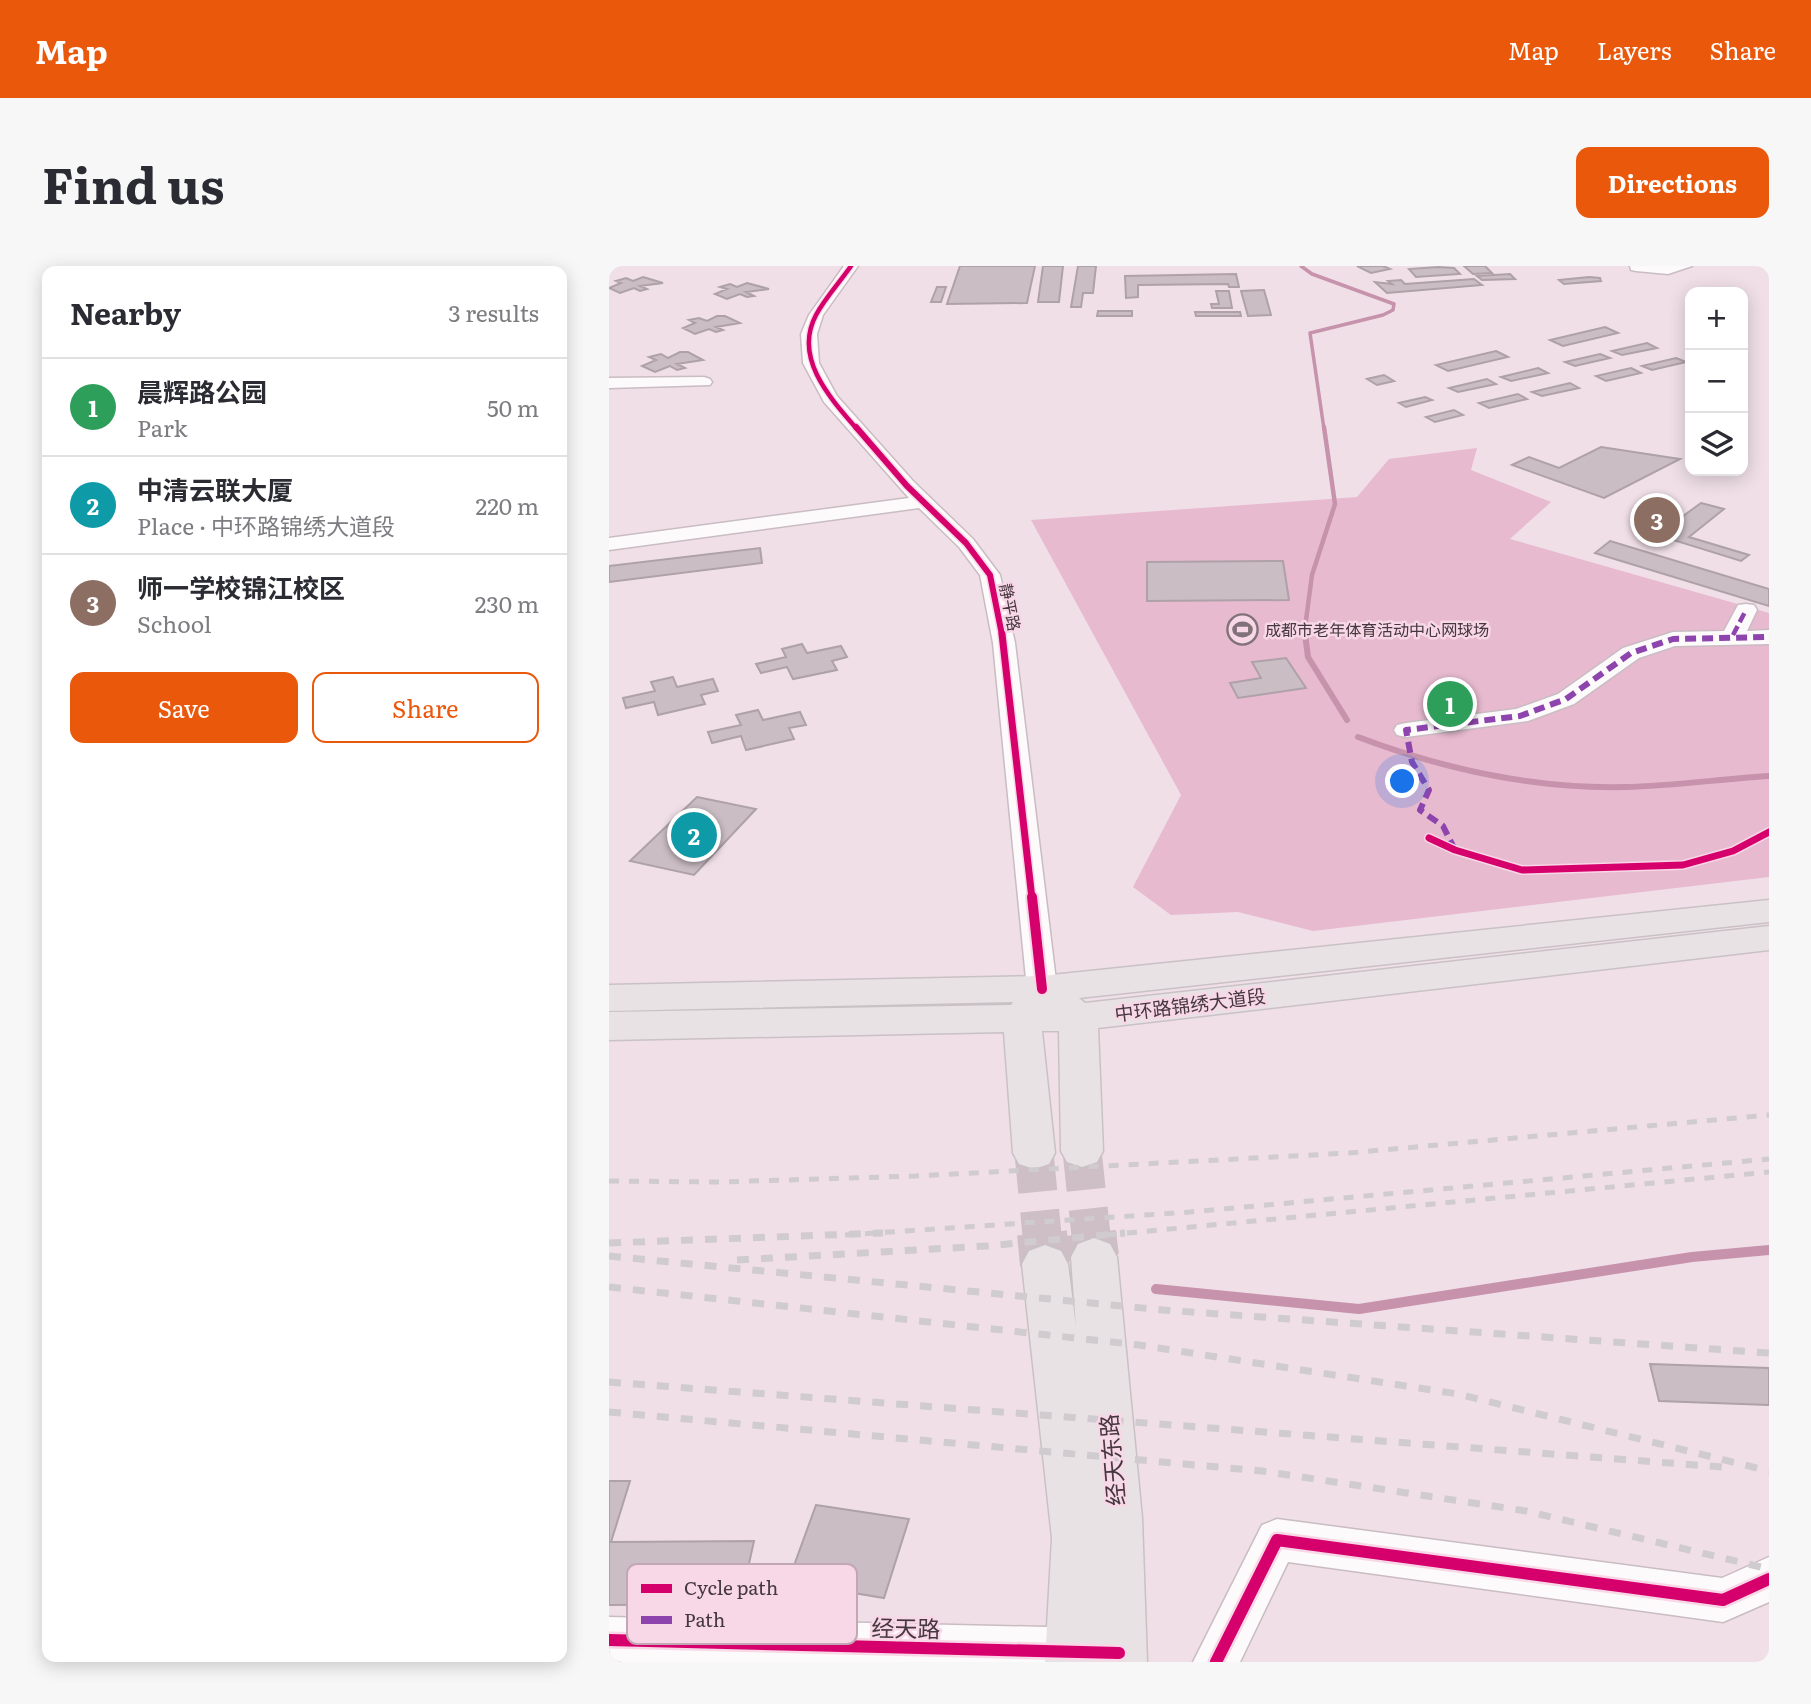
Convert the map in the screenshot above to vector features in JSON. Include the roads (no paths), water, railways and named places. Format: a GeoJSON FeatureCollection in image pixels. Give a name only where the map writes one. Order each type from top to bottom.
{"type":"FeatureCollection","features":[{"type":"Feature","properties":{"kind":"main road","name":"中环路锦绣大道段"},"geometry":{"type":"LineString","coordinates":[[609,1026],[1032,1004],[1769,911]]}},
{"type":"Feature","properties":{"kind":"main road","name":"中环路锦绣大道段"},"geometry":{"type":"LineString","coordinates":[[1078,1017],[1769,938]]}},
{"type":"Feature","properties":{"kind":"main road","name":"中环路锦绣大道段"},"geometry":{"type":"LineString","coordinates":[[609,998],[1032,1004]]}},
{"type":"Feature","properties":{"kind":"main road"},"geometry":{"type":"LineString","coordinates":[[1034,1153],[1032,1004],[1078,1017],[1082,1151]]}},
{"type":"Feature","properties":{"kind":"main road","name":"经天东路"},"geometry":{"type":"LineString","coordinates":[[1094,1258],[1116,1518],[1096,1657]]}},
{"type":"Feature","properties":{"kind":"main road","name":"经天东路"},"geometry":{"type":"LineString","coordinates":[[1045,1264],[1096,1657]]}},
{"type":"Feature","properties":{"kind":"street","name":"静平路"},"geometry":{"type":"LineString","coordinates":[[851,266],[816,315],[809,334],[811,363],[830,398],[923,502],[966,543],[990,575],[1004,643],[1032,1004]]}},
{"type":"Feature","properties":{"kind":"street"},"geometry":{"type":"LineString","coordinates":[[1636,267],[1668,270],[1685,266]]}},
{"type":"Feature","properties":{"kind":"street"},"geometry":{"type":"LineString","coordinates":[[609,383],[704,382]]}},
{"type":"Feature","properties":{"kind":"street"},"geometry":{"type":"LineString","coordinates":[[609,544],[923,502]]}},
{"type":"Feature","properties":{"kind":"street"},"geometry":{"type":"LineString","coordinates":[[1734,636],[1746,610]]}},
{"type":"Feature","properties":{"kind":"street"},"geometry":{"type":"LineString","coordinates":[[1406,730],[1520,716],[1566,699],[1632,653],[1673,639],[1769,637]]}},
{"type":"Feature","properties":{"kind":"street"},"geometry":{"type":"LineString","coordinates":[[1216,1662],[1277,1540],[1723,1600],[1769,1579]]}},
{"type":"Feature","properties":{"kind":"street","name":"经天路"},"geometry":{"type":"LineString","coordinates":[[609,1640],[627,1641]]}},
{"type":"Feature","properties":{"kind":"street","name":"经天路"},"geometry":{"type":"LineString","coordinates":[[668,1644],[800,1653],[1096,1657]]}},
{"type":"Feature","properties":{"kind":"waterway"},"geometry":{"type":"LineString","coordinates":[[1301,266],[1312,274],[1394,304],[1393,310],[1383,315],[1310,333],[1324,429]]}},
{"type":"Feature","properties":{"kind":"waterway"},"geometry":{"type":"LineString","coordinates":[[1304,635],[1312,575],[1335,504],[1324,427]]}},
{"type":"Feature","properties":{"kind":"waterway"},"geometry":{"type":"LineString","coordinates":[[1305,634],[1308,657],[1347,720]]}},
{"type":"Feature","properties":{"kind":"waterway"},"geometry":{"type":"LineString","coordinates":[[1358,737],[1423,759],[1489,775],[1557,785],[1643,786],[1769,776]]}},
{"type":"Feature","properties":{"kind":"waterway"},"geometry":{"type":"LineString","coordinates":[[1156,1289],[1359,1309],[1692,1257],[1769,1250]]}},
{"type":"Feature","properties":{"kind":"tunnel"},"geometry":{"type":"LineString","coordinates":[[1082,1151],[1091,1235]]}},
{"type":"Feature","properties":{"kind":"tunnel"},"geometry":{"type":"LineString","coordinates":[[1034,1153],[1042,1235]]}},
{"type":"Feature","properties":{"kind":"tunnel"},"geometry":{"type":"LineString","coordinates":[[1042,1233],[1045,1264]]}},
{"type":"Feature","properties":{"kind":"tunnel"},"geometry":{"type":"LineString","coordinates":[[1091,1233],[1094,1257]]}},
{"type":"Feature","properties":{"kind":"railway"},"geometry":{"type":"LineString","coordinates":[[609,1181],[720,1182],[916,1176],[1349,1153],[1769,1115]]}},
{"type":"Feature","properties":{"kind":"railway"},"geometry":{"type":"LineString","coordinates":[[865,1234],[1190,1212],[1769,1159]]}},
{"type":"Feature","properties":{"kind":"railway"},"geometry":{"type":"LineString","coordinates":[[1107,1235],[1769,1172]]}},
{"type":"Feature","properties":{"kind":"railway"},"geometry":{"type":"LineString","coordinates":[[865,1234],[883,1233]]}},
{"type":"Feature","properties":{"kind":"railway"},"geometry":{"type":"LineString","coordinates":[[737,1260],[987,1246],[1125,1233]]}},
{"type":"Feature","properties":{"kind":"railway"},"geometry":{"type":"LineString","coordinates":[[609,1243],[865,1234]]}},
{"type":"Feature","properties":{"kind":"railway"},"geometry":{"type":"LineString","coordinates":[[845,1235],[865,1234]]}},
{"type":"Feature","properties":{"kind":"railway"},"geometry":{"type":"LineString","coordinates":[[609,1256],[1163,1310],[1769,1353]]}},
{"type":"Feature","properties":{"kind":"railway"},"geometry":{"type":"LineString","coordinates":[[609,1287],[1139,1345],[1458,1394],[1769,1471]]}},
{"type":"Feature","properties":{"kind":"railway"},"geometry":{"type":"LineString","coordinates":[[609,1382],[1722,1467]]}},
{"type":"Feature","properties":{"kind":"railway"},"geometry":{"type":"LineString","coordinates":[[609,1412],[1262,1471],[1526,1511],[1769,1569]]}},
{"type":"Feature","properties":{"kind":"place","name":"师一学校锦江校区"},"geometry":{"type":"Point","coordinates":[1657,520]}},
{"type":"Feature","properties":{"kind":"place","name":"成都市老年体育活动中心网球场"},"geometry":{"type":"Point","coordinates":[1242,629]}},
{"type":"Feature","properties":{"kind":"place","name":"晨辉路公园"},"geometry":{"type":"Point","coordinates":[1450,704]}},
{"type":"Feature","properties":{"kind":"place","name":"中清云联大厦"},"geometry":{"type":"Point","coordinates":[694,835]}}]}
